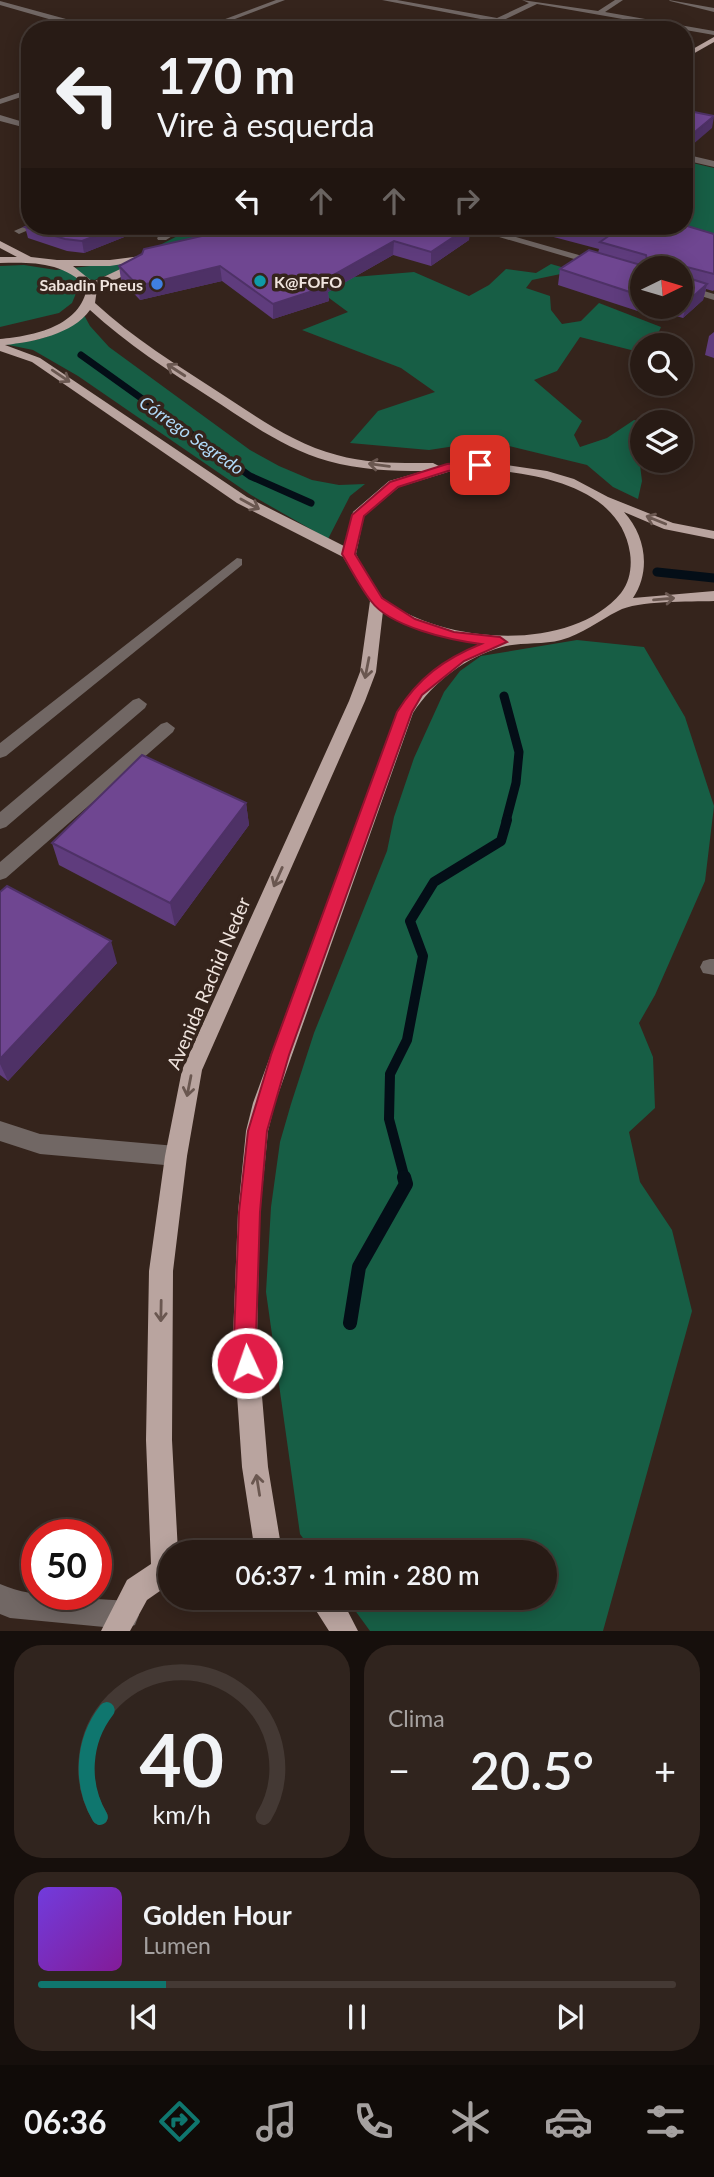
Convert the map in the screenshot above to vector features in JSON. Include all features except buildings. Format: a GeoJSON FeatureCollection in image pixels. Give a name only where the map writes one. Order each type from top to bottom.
{"type":"FeatureCollection","features":[{"type":"Feature","properties":{"kind":"main road"},"geometry":{"type":"LineString","coordinates":[[693,52],[714,40]]}},
{"type":"Feature","properties":{"kind":"main road"},"geometry":{"type":"LineString","coordinates":[[0,244],[29,259]]}},
{"type":"Feature","properties":{"kind":"main road"},"geometry":{"type":"LineString","coordinates":[[0,260],[29,259],[59,264],[110,263],[159,256],[92,287]]}},
{"type":"Feature","properties":{"kind":"main road"},"geometry":{"type":"LineString","coordinates":[[59,264],[81,274],[92,287]]}},
{"type":"Feature","properties":{"kind":"main road"},"geometry":{"type":"LineString","coordinates":[[0,342],[45,333],[73,320],[89,304],[92,287]]}},
{"type":"Feature","properties":{"kind":"main road"},"geometry":{"type":"LineString","coordinates":[[89,304],[146,351],[297,446],[333,458],[385,467],[501,466],[544,473],[574,483],[600,498],[669,526],[714,535]]}},
{"type":"Feature","properties":{"kind":"main road"},"geometry":{"type":"LineString","coordinates":[[0,347],[36,360],[242,500],[349,554],[377,601],[410,622],[442,633],[500,642],[553,637],[598,620],[630,592],[640,559],[629,526],[600,498]]}},
{"type":"Feature","properties":{"kind":"main road"},"geometry":{"type":"LineString","coordinates":[[349,554],[358,515],[394,485],[447,468]]}},
{"type":"Feature","properties":{"kind":"main road"},"geometry":{"type":"LineString","coordinates":[[614,606],[655,599],[714,596]]}},
{"type":"Feature","properties":{"kind":"main road","name":"Avenida Rachid Neder"},"geometry":{"type":"LineString","coordinates":[[165,1540],[159,1440],[161,1271],[176,1156],[192,1070],[368,672],[377,601]]}},
{"type":"Feature","properties":{"kind":"main road"},"geometry":{"type":"LineString","coordinates":[[266,1540],[255,1467],[245,1337],[250,1212],[260,1122],[280,1055],[405,712],[417,692],[459,658],[500,642]]}},
{"type":"Feature","properties":{"kind":"main road"},"geometry":{"type":"LineString","coordinates":[[120,1623],[138,1590],[158,1576]]}},
{"type":"Feature","properties":{"kind":"main road"},"geometry":{"type":"LineString","coordinates":[[333,1610],[344,1631]]}},
{"type":"Feature","properties":{"kind":"street"},"geometry":{"type":"LineString","coordinates":[[0,3],[5,0]]}},
{"type":"Feature","properties":{"kind":"street"},"geometry":{"type":"LineString","coordinates":[[224,21],[282,0]]}},
{"type":"Feature","properties":{"kind":"street"},"geometry":{"type":"LineString","coordinates":[[384,0],[498,20],[536,2]]}},
{"type":"Feature","properties":{"kind":"street"},"geometry":{"type":"LineString","coordinates":[[525,0],[640,21]]}},
{"type":"Feature","properties":{"kind":"street"},"geometry":{"type":"LineString","coordinates":[[597,14],[620,0]]}},
{"type":"Feature","properties":{"kind":"street"},"geometry":{"type":"LineString","coordinates":[[672,0],[714,10]]}},
{"type":"Feature","properties":{"kind":"street"},"geometry":{"type":"LineString","coordinates":[[0,3],[64,21]]}},
{"type":"Feature","properties":{"kind":"street"},"geometry":{"type":"LineString","coordinates":[[693,30],[714,33]]}},
{"type":"Feature","properties":{"kind":"street"},"geometry":{"type":"LineString","coordinates":[[0,102],[21,94]]}},
{"type":"Feature","properties":{"kind":"street"},"geometry":{"type":"LineString","coordinates":[[0,118],[21,124]]}},
{"type":"Feature","properties":{"kind":"street"},"geometry":{"type":"LineString","coordinates":[[693,159],[714,164]]}},
{"type":"Feature","properties":{"kind":"street"},"geometry":{"type":"LineString","coordinates":[[162,238],[167,235]]}},
{"type":"Feature","properties":{"kind":"street"},"geometry":{"type":"LineString","coordinates":[[498,235],[630,273]]}},
{"type":"Feature","properties":{"kind":"street"},"geometry":{"type":"LineString","coordinates":[[693,291],[714,297]]}},
{"type":"Feature","properties":{"kind":"street"},"geometry":{"type":"LineString","coordinates":[[0,752],[237,562]]}},
{"type":"Feature","properties":{"kind":"street"},"geometry":{"type":"LineString","coordinates":[[0,822],[139,704]]}},
{"type":"Feature","properties":{"kind":"street"},"geometry":{"type":"LineString","coordinates":[[0,873],[167,728]]}},
{"type":"Feature","properties":{"kind":"street"},"geometry":{"type":"LineString","coordinates":[[0,1131],[40,1144],[176,1156]]}},
{"type":"Feature","properties":{"kind":"street"},"geometry":{"type":"LineString","coordinates":[[0,1598],[10,1604],[120,1623]]}},
{"type":"Feature","properties":{"kind":"green space"},"geometry":{"type":"Polygon","coordinates":[[[693,163],[714,168],[714,246],[693,232],[693,163]]]}},
{"type":"Feature","properties":{"kind":"green space"},"geometry":{"type":"Polygon","coordinates":[[[179,235],[208,235],[158,246],[179,235]]]}},
{"type":"Feature","properties":{"kind":"green space"},"geometry":{"type":"Polygon","coordinates":[[[149,259],[79,286],[72,303],[59,313],[0,327],[0,266],[24,265],[56,270],[149,259]]]}},
{"type":"Feature","properties":{"kind":"green space"},"geometry":{"type":"Polygon","coordinates":[[[551,264],[575,271],[532,280],[526,288],[550,296],[551,310],[562,324],[581,321],[599,303],[630,315],[630,319],[640,319],[661,327],[658,333],[630,333],[630,350],[580,337],[557,371],[534,380],[582,421],[574,435],[580,447],[607,438],[630,423],[630,473],[641,473],[642,481],[638,499],[613,487],[587,465],[488,441],[429,450],[350,443],[378,411],[435,392],[401,368],[302,330],[348,312],[306,281],[414,272],[469,296],[489,285],[506,269],[536,273],[551,264]]]}},
{"type":"Feature","properties":{"kind":"green space"},"geometry":{"type":"Polygon","coordinates":[[[84,315],[109,347],[250,450],[312,480],[339,485],[365,484],[350,496],[328,539],[251,495],[78,376],[33,350],[4,344],[47,337],[67,328],[84,315]]]}},
{"type":"Feature","properties":{"kind":"green space"},"geometry":{"type":"Polygon","coordinates":[[[577,640],[644,647],[685,717],[714,806],[705,881],[655,995],[639,1023],[653,1057],[655,1108],[629,1132],[640,1182],[672,1230],[692,1311],[603,1631],[370,1631],[355,1610],[557,1610],[557,1540],[304,1540],[300,1534],[266,1292],[271,1207],[280,1142],[314,1033],[387,851],[394,817],[414,758],[444,692],[460,671],[481,656],[577,640]]]}},
{"type":"Feature","properties":{"kind":"waterway","name":"Córrego Segredo"},"geometry":{"type":"LineString","coordinates":[[81,355],[250,476],[311,503]]}},
{"type":"Feature","properties":{"kind":"waterway","name":"Córrego Segredo"},"geometry":{"type":"LineString","coordinates":[[657,572],[714,578]]}},
{"type":"Feature","properties":{"kind":"waterway"},"geometry":{"type":"LineString","coordinates":[[504,696],[519,752],[516,783],[506,821]]}},
{"type":"Feature","properties":{"kind":"waterway"},"geometry":{"type":"LineString","coordinates":[[405,1179],[389,1119],[390,1074],[407,1040],[423,956],[410,921],[434,882],[501,841],[507,820]]}},
{"type":"Feature","properties":{"kind":"waterway"},"geometry":{"type":"LineString","coordinates":[[350,1323],[359,1267],[406,1184],[404,1177]]}},
{"type":"Feature","properties":{"kind":"place","name":"K@FOFO"},"geometry":{"type":"Point","coordinates":[260,281]}},
{"type":"Feature","properties":{"kind":"place","name":"Sabadin Pneus"},"geometry":{"type":"Point","coordinates":[157,284]}},
{"type":"Feature","properties":{"kind":"route"},"geometry":{"type":"LineString","coordinates":[[247,1363],[245,1337],[250,1212],[257,1131],[280,1055],[405,712],[417,692],[459,658],[500,642],[453,636],[410,622],[377,601],[349,554],[358,515],[394,485],[447,468],[480,465]]}}]}
